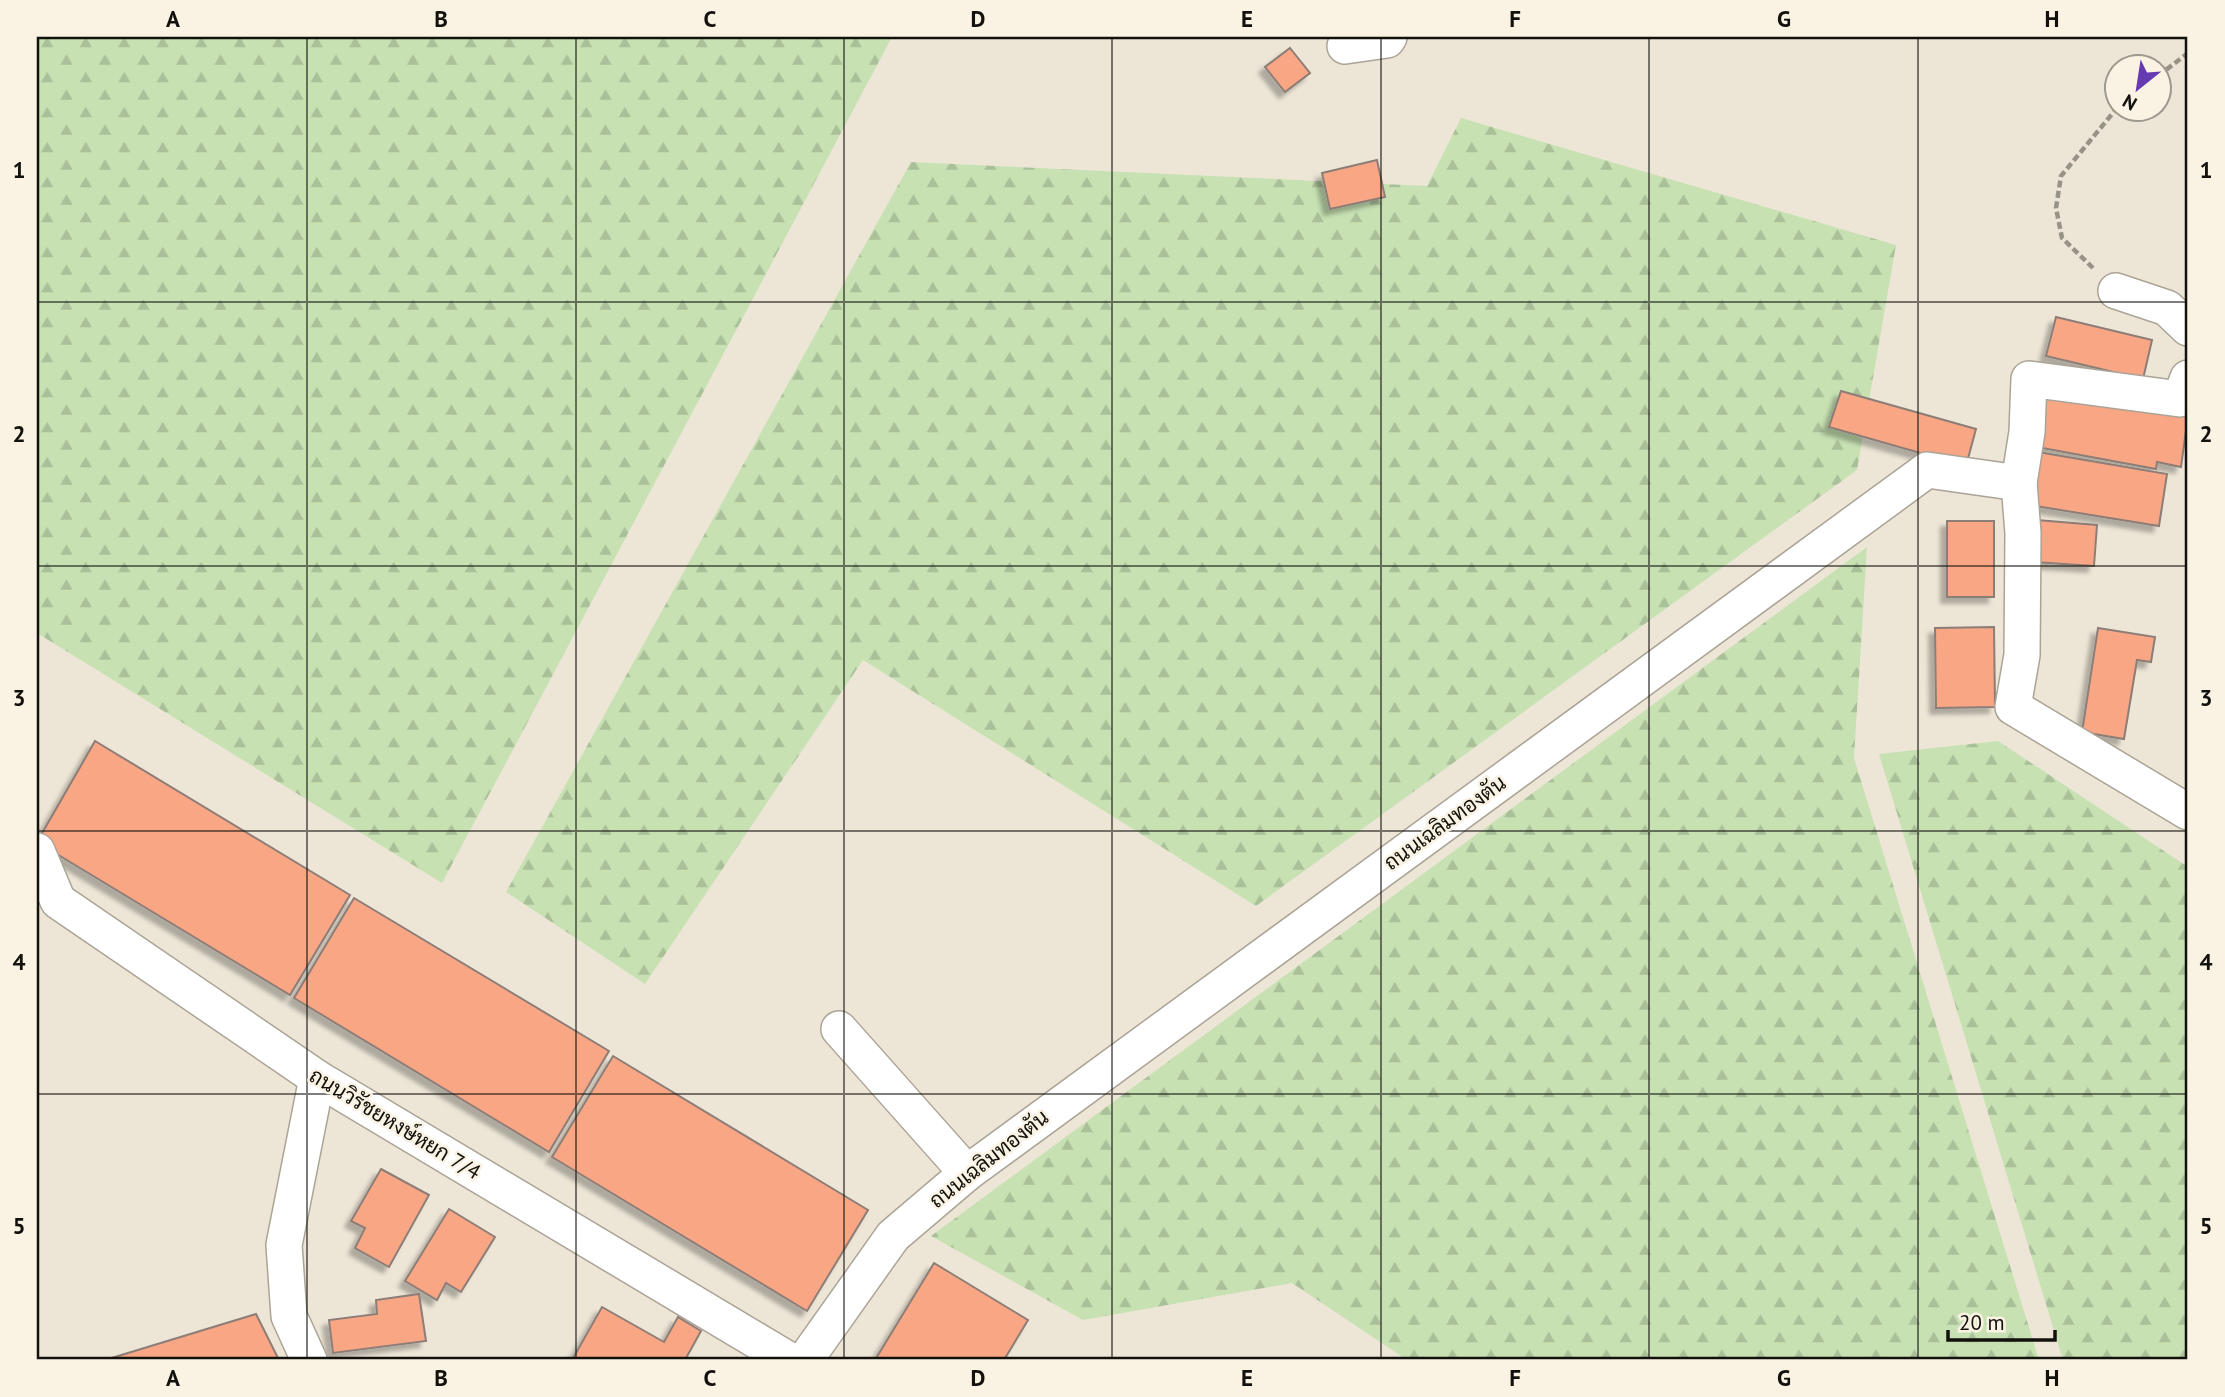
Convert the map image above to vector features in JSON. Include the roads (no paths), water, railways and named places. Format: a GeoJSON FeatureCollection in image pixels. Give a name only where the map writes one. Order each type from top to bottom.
{"type":"FeatureCollection","features":[{"type":"Feature","properties":{"kind":"street"},"geometry":{"type":"LineString","coordinates":[[1345,46],[1387,40],[1389,37]]}},
{"type":"Feature","properties":{"kind":"street"},"geometry":{"type":"LineString","coordinates":[[2116,290],[2167,308],[2188,328]]}},
{"type":"Feature","properties":{"kind":"street"},"geometry":{"type":"LineString","coordinates":[[2188,378],[2180,400],[2029,379],[2027,432],[2019,483],[2023,533],[2022,655],[2013,707],[2188,812]]}},
{"type":"Feature","properties":{"kind":"street","name":"ถนนเฉลิมทองตัน"},"geometry":{"type":"LineString","coordinates":[[805,1360],[893,1236],[967,1173],[1927,470],[2019,483]]}},
{"type":"Feature","properties":{"kind":"street","name":"ถนนวิรัชยหงษ์หยก 7/4"},"geometry":{"type":"LineString","coordinates":[[37,851],[58,901],[317,1078],[789,1360]]}},
{"type":"Feature","properties":{"kind":"street"},"geometry":{"type":"LineString","coordinates":[[839,1029],[967,1173]]}},
{"type":"Feature","properties":{"kind":"street"},"geometry":{"type":"LineString","coordinates":[[309,1360],[289,1316],[284,1245],[317,1078]]}}]}
